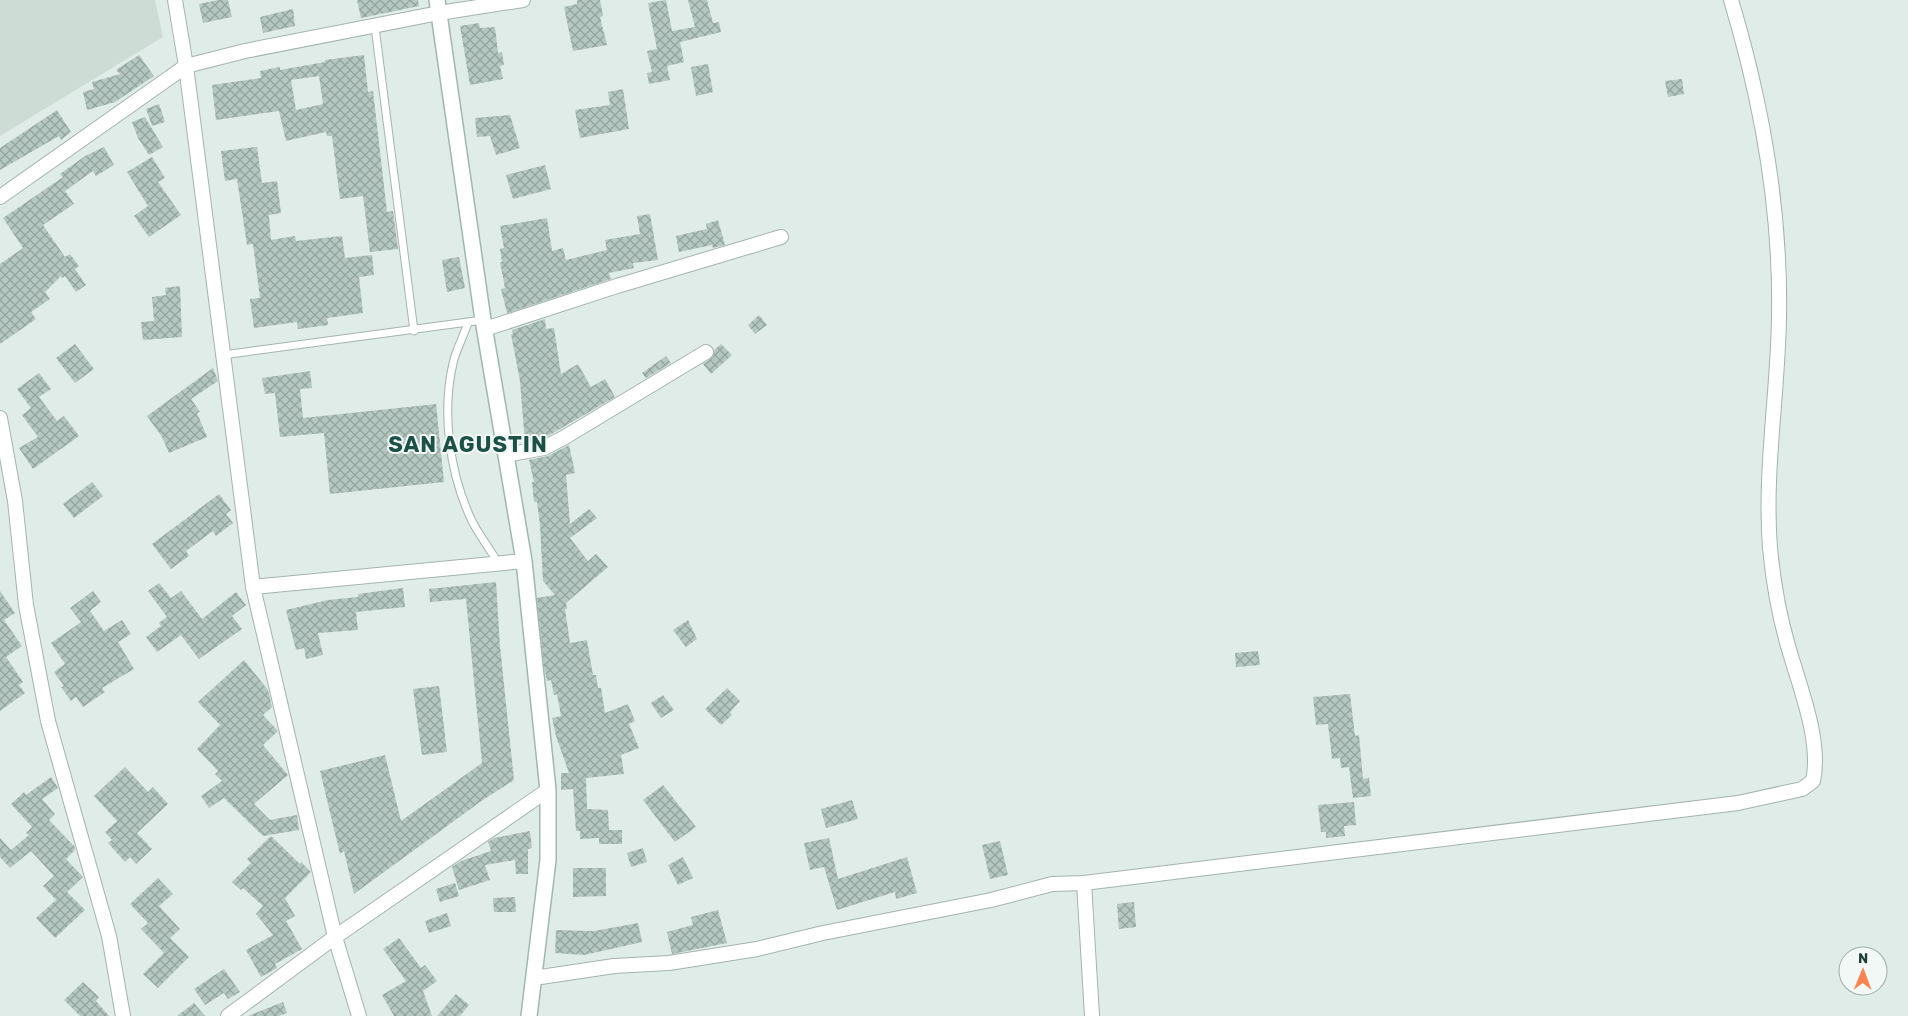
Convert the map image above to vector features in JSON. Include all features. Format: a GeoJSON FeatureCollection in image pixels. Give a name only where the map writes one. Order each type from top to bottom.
{"type":"FeatureCollection","features":[{"type":"Feature","properties":{"kind":"main road"},"geometry":{"type":"LineString","coordinates":[[438,7],[484,324],[524,562],[548,790],[548,860],[529,1016]]}},
{"type":"Feature","properties":{"kind":"street"},"geometry":{"type":"LineString","coordinates":[[175,0],[186,66],[253,587],[335,937],[359,1016]]}},
{"type":"Feature","properties":{"kind":"street"},"geometry":{"type":"LineString","coordinates":[[0,197],[186,66],[245,50],[375,27],[438,7],[523,0]]}},
{"type":"Feature","properties":{"kind":"street"},"geometry":{"type":"LineString","coordinates":[[534,978],[614,966],[669,963],[758,949],[824,933],[991,900],[1052,884],[1084,883],[1738,803],[1802,789],[1813,781],[1816,770],[1812,738],[1787,643],[1770,548],[1769,490],[1779,316],[1774,206],[1767,146],[1753,75],[1731,0]]}},
{"type":"Feature","properties":{"kind":"street"},"geometry":{"type":"LineString","coordinates":[[484,324],[781,237]]}},
{"type":"Feature","properties":{"kind":"street"},"geometry":{"type":"LineString","coordinates":[[506,456],[544,448],[565,438],[706,352]]}},
{"type":"Feature","properties":{"kind":"street"},"geometry":{"type":"LineString","coordinates":[[0,418],[15,501],[26,605],[46,712],[109,936],[123,1016]]}},
{"type":"Feature","properties":{"kind":"street"},"geometry":{"type":"LineString","coordinates":[[253,587],[524,562]]}},
{"type":"Feature","properties":{"kind":"street"},"geometry":{"type":"LineString","coordinates":[[228,1016],[335,937],[548,790]]}},
{"type":"Feature","properties":{"kind":"street"},"geometry":{"type":"LineString","coordinates":[[1084,883],[1092,1016]]}},
{"type":"Feature","properties":{"kind":"lane"},"geometry":{"type":"LineString","coordinates":[[375,27],[414,331]]}},
{"type":"Feature","properties":{"kind":"lane"},"geometry":{"type":"LineString","coordinates":[[468,323],[454,358],[450,385],[448,414],[451,449],[459,489],[472,521],[498,563]]}},
{"type":"Feature","properties":{"kind":"lane"},"geometry":{"type":"LineString","coordinates":[[222,355],[468,323],[484,324]]}},
{"type":"Feature","properties":{"kind":"shaded area"},"geometry":{"type":"Polygon","coordinates":[[[0,0],[155,0],[163,37],[0,136],[0,0]]]}},
{"type":"Feature","properties":{"kind":"building"},"geometry":{"type":"Polygon","coordinates":[[[228,0],[232,17],[203,23],[199,4],[228,0]]]}},
{"type":"Feature","properties":{"kind":"building"},"geometry":{"type":"Polygon","coordinates":[[[357,0],[418,0],[419,6],[361,18],[357,0]]]}},
{"type":"Feature","properties":{"kind":"building"},"geometry":{"type":"Polygon","coordinates":[[[577,0],[600,0],[603,16],[600,17],[607,45],[573,51],[564,7],[577,4],[577,0]]]}},
{"type":"Feature","properties":{"kind":"building"},"geometry":{"type":"Polygon","coordinates":[[[666,0],[672,31],[695,27],[688,0],[707,0],[713,23],[719,22],[721,32],[680,42],[684,62],[667,66],[670,80],[649,84],[647,73],[652,72],[647,51],[657,49],[648,3],[666,0]]]}},
{"type":"Feature","properties":{"kind":"building"},"geometry":{"type":"Polygon","coordinates":[[[293,9],[295,26],[263,33],[260,17],[293,9]]]}},
{"type":"Feature","properties":{"kind":"building"},"geometry":{"type":"Polygon","coordinates":[[[479,23],[480,28],[495,27],[498,53],[502,52],[504,65],[500,66],[503,79],[470,85],[460,26],[479,23]]]}},
{"type":"Feature","properties":{"kind":"building"},"geometry":{"type":"Polygon","coordinates":[[[139,55],[154,76],[115,102],[87,110],[83,92],[94,89],[92,82],[120,74],[116,70],[139,55]]]}},
{"type":"Feature","properties":{"kind":"building"},"geometry":{"type":"Polygon","coordinates":[[[364,55],[368,92],[373,91],[387,212],[393,211],[398,249],[370,252],[363,196],[340,199],[332,136],[327,136],[326,132],[286,141],[279,111],[216,120],[212,85],[261,78],[260,71],[280,67],[280,70],[325,62],[325,60],[364,55]],[[319,76],[291,80],[296,110],[323,104],[319,76]]]}},
{"type":"Feature","properties":{"kind":"building"},"geometry":{"type":"Polygon","coordinates":[[[708,64],[713,92],[696,96],[691,67],[708,64]]]}},
{"type":"Feature","properties":{"kind":"building"},"geometry":{"type":"Polygon","coordinates":[[[1682,79],[1684,94],[1668,97],[1665,81],[1682,79]]]}},
{"type":"Feature","properties":{"kind":"building"},"geometry":{"type":"Polygon","coordinates":[[[623,89],[629,129],[580,138],[575,110],[610,105],[608,92],[623,89]]]}},
{"type":"Feature","properties":{"kind":"building"},"geometry":{"type":"Polygon","coordinates":[[[159,104],[165,122],[152,126],[146,109],[159,104]]]}},
{"type":"Feature","properties":{"kind":"building"},"geometry":{"type":"Polygon","coordinates":[[[57,110],[71,132],[61,140],[59,136],[0,170],[0,148],[57,110]]]}},
{"type":"Feature","properties":{"kind":"building"},"geometry":{"type":"Polygon","coordinates":[[[510,115],[520,148],[496,155],[490,136],[477,137],[475,118],[510,115]]]}},
{"type":"Feature","properties":{"kind":"building"},"geometry":{"type":"Polygon","coordinates":[[[145,117],[163,147],[149,155],[138,138],[132,122],[145,117]]]}},
{"type":"Feature","properties":{"kind":"building"},"geometry":{"type":"Polygon","coordinates":[[[104,147],[114,165],[96,176],[93,171],[65,191],[74,204],[43,225],[65,257],[70,254],[79,266],[75,269],[86,285],[76,292],[65,276],[62,278],[61,276],[45,292],[50,299],[31,312],[36,319],[0,344],[0,264],[23,248],[3,218],[63,177],[60,174],[85,156],[104,147]]]}},
{"type":"Feature","properties":{"kind":"building"},"geometry":{"type":"Polygon","coordinates":[[[257,147],[262,183],[277,181],[281,213],[269,215],[271,240],[295,236],[296,241],[342,236],[345,258],[372,255],[374,275],[359,277],[363,313],[327,318],[328,325],[298,329],[297,322],[254,328],[250,299],[260,298],[253,244],[247,245],[237,179],[225,181],[221,151],[257,147]]]}},
{"type":"Feature","properties":{"kind":"building"},"geometry":{"type":"Polygon","coordinates":[[[152,157],[165,178],[158,182],[181,215],[149,237],[134,216],[148,206],[127,172],[152,157]]]}},
{"type":"Feature","properties":{"kind":"building"},"geometry":{"type":"Polygon","coordinates":[[[545,165],[551,189],[513,199],[506,175],[545,165]]]}},
{"type":"Feature","properties":{"kind":"building"},"geometry":{"type":"Polygon","coordinates":[[[650,214],[658,260],[633,263],[634,268],[609,273],[611,279],[507,313],[501,289],[505,288],[500,262],[502,262],[500,249],[504,248],[500,226],[547,218],[552,251],[563,248],[566,260],[607,250],[605,240],[640,234],[637,216],[650,214]]]}},
{"type":"Feature","properties":{"kind":"building"},"geometry":{"type":"Polygon","coordinates":[[[718,220],[725,245],[713,248],[712,245],[679,252],[676,236],[707,229],[706,224],[718,220]]]}},
{"type":"Feature","properties":{"kind":"building"},"geometry":{"type":"Polygon","coordinates":[[[459,257],[465,288],[447,292],[442,260],[459,257]]]}},
{"type":"Feature","properties":{"kind":"building"},"geometry":{"type":"Polygon","coordinates":[[[180,286],[182,337],[143,340],[141,322],[154,321],[152,297],[166,295],[165,288],[180,286]]]}},
{"type":"Feature","properties":{"kind":"building"},"geometry":{"type":"Polygon","coordinates":[[[759,315],[767,325],[755,334],[748,325],[759,315]]]}},
{"type":"Feature","properties":{"kind":"building"},"geometry":{"type":"Polygon","coordinates":[[[545,319],[546,329],[554,328],[561,374],[578,364],[591,387],[605,379],[615,397],[541,440],[525,443],[520,381],[511,334],[513,334],[512,330],[545,319]]]}},
{"type":"Feature","properties":{"kind":"building"},"geometry":{"type":"Polygon","coordinates":[[[75,344],[94,369],[75,383],[56,358],[75,344]]]}},
{"type":"Feature","properties":{"kind":"building"},"geometry":{"type":"Polygon","coordinates":[[[721,344],[732,355],[711,374],[703,364],[713,357],[714,350],[721,344]]]}},
{"type":"Feature","properties":{"kind":"building"},"geometry":{"type":"Polygon","coordinates":[[[666,356],[671,363],[646,378],[642,373],[666,356]]]}},
{"type":"Feature","properties":{"kind":"building"},"geometry":{"type":"Polygon","coordinates":[[[213,368],[218,381],[191,399],[200,412],[197,413],[207,437],[169,453],[162,437],[147,416],[213,368]]]}},
{"type":"Feature","properties":{"kind":"building"},"geometry":{"type":"Polygon","coordinates":[[[310,371],[312,388],[300,389],[303,418],[436,404],[444,482],[330,494],[324,433],[280,437],[275,393],[265,394],[262,378],[310,371]]]}},
{"type":"Feature","properties":{"kind":"building"},"geometry":{"type":"Polygon","coordinates":[[[39,373],[51,389],[39,397],[57,421],[64,416],[79,436],[33,469],[19,448],[38,437],[22,415],[31,408],[17,389],[39,373]]]}},
{"type":"Feature","properties":{"kind":"building"},"geometry":{"type":"Polygon","coordinates":[[[569,445],[575,473],[566,475],[570,524],[589,509],[597,518],[570,538],[588,561],[596,554],[608,567],[566,603],[567,609],[565,609],[570,643],[587,640],[593,675],[596,675],[598,688],[601,688],[605,713],[628,704],[635,721],[629,724],[639,748],[621,755],[624,774],[586,778],[587,809],[608,810],[609,830],[622,830],[622,844],[599,844],[599,838],[580,839],[580,831],[576,831],[573,789],[561,790],[561,773],[569,773],[552,718],[561,716],[557,694],[554,695],[551,680],[547,681],[544,666],[537,598],[555,595],[543,581],[540,525],[537,502],[534,502],[532,482],[534,482],[529,460],[548,456],[569,445]]]}},
{"type":"Feature","properties":{"kind":"building"},"geometry":{"type":"Polygon","coordinates":[[[92,482],[103,496],[74,518],[63,504],[92,482]]]}},
{"type":"Feature","properties":{"kind":"building"},"geometry":{"type":"Polygon","coordinates":[[[219,494],[231,510],[226,514],[233,523],[216,536],[213,531],[186,551],[189,556],[171,569],[152,544],[219,494]]]}},
{"type":"Feature","properties":{"kind":"building"},"geometry":{"type":"Polygon","coordinates":[[[496,582],[500,646],[514,780],[480,802],[354,894],[344,851],[340,854],[320,771],[385,755],[401,821],[482,763],[466,599],[430,602],[429,589],[496,582]]]}},
{"type":"Feature","properties":{"kind":"building"},"geometry":{"type":"Polygon","coordinates":[[[159,583],[171,598],[181,591],[202,619],[236,592],[246,605],[232,616],[242,629],[199,659],[181,635],[157,652],[146,637],[161,626],[159,623],[167,617],[148,591],[159,583]]]}},
{"type":"Feature","properties":{"kind":"building"},"geometry":{"type":"Polygon","coordinates":[[[403,588],[405,607],[356,612],[358,630],[318,633],[323,655],[306,659],[304,648],[296,650],[286,610],[328,600],[358,597],[358,594],[403,588]]]}},
{"type":"Feature","properties":{"kind":"building"},"geometry":{"type":"Polygon","coordinates":[[[0,591],[15,613],[4,620],[22,646],[6,657],[23,682],[19,685],[25,693],[0,711],[0,591]]]}},
{"type":"Feature","properties":{"kind":"building"},"geometry":{"type":"Polygon","coordinates":[[[93,591],[101,602],[90,611],[104,631],[122,620],[131,634],[118,642],[134,669],[102,688],[105,692],[83,707],[76,697],[71,701],[61,687],[64,686],[54,672],[65,664],[51,643],[81,622],[70,608],[93,591]]]}},
{"type":"Feature","properties":{"kind":"building"},"geometry":{"type":"Polygon","coordinates":[[[688,620],[697,639],[686,647],[673,630],[688,620]]]}},
{"type":"Feature","properties":{"kind":"building"},"geometry":{"type":"Polygon","coordinates":[[[1258,651],[1260,665],[1236,667],[1235,653],[1258,651]]]}},
{"type":"Feature","properties":{"kind":"building"},"geometry":{"type":"Polygon","coordinates":[[[244,660],[268,690],[272,707],[263,715],[278,731],[263,745],[288,775],[254,804],[270,820],[297,815],[299,830],[263,836],[224,798],[209,808],[201,796],[222,781],[215,774],[218,771],[197,749],[220,725],[198,702],[244,660]]]}},
{"type":"Feature","properties":{"kind":"building"},"geometry":{"type":"Polygon","coordinates":[[[439,686],[447,752],[422,755],[413,689],[439,686]]]}},
{"type":"Feature","properties":{"kind":"building"},"geometry":{"type":"Polygon","coordinates":[[[727,688],[740,701],[730,712],[732,715],[721,725],[705,709],[727,688]]]}},
{"type":"Feature","properties":{"kind":"building"},"geometry":{"type":"Polygon","coordinates":[[[1350,694],[1355,736],[1359,735],[1363,779],[1369,778],[1371,796],[1353,798],[1349,767],[1341,768],[1340,758],[1332,759],[1328,724],[1316,725],[1313,697],[1350,694]]]}},
{"type":"Feature","properties":{"kind":"building"},"geometry":{"type":"Polygon","coordinates":[[[663,695],[674,710],[661,718],[651,703],[663,695]]]}},
{"type":"Feature","properties":{"kind":"building"},"geometry":{"type":"Polygon","coordinates":[[[125,767],[148,792],[153,787],[168,804],[137,833],[152,849],[136,864],[130,857],[125,862],[108,843],[112,840],[105,832],[117,821],[94,796],[125,767]]]}},
{"type":"Feature","properties":{"kind":"building"},"geometry":{"type":"Polygon","coordinates":[[[51,777],[58,788],[42,799],[55,814],[49,820],[75,847],[75,850],[66,859],[83,877],[67,892],[85,910],[55,938],[36,918],[56,900],[43,886],[54,876],[31,851],[10,868],[0,857],[0,838],[11,850],[29,835],[26,833],[32,827],[11,804],[24,792],[26,795],[51,777]]]}},
{"type":"Feature","properties":{"kind":"building"},"geometry":{"type":"Polygon","coordinates":[[[663,785],[696,827],[675,842],[643,800],[663,785]]]}},
{"type":"Feature","properties":{"kind":"building"},"geometry":{"type":"Polygon","coordinates":[[[852,800],[858,819],[826,828],[821,809],[852,800]]]}},
{"type":"Feature","properties":{"kind":"building"},"geometry":{"type":"Polygon","coordinates":[[[1354,802],[1356,825],[1344,826],[1345,836],[1326,838],[1326,832],[1321,832],[1318,805],[1354,802]]]}},
{"type":"Feature","properties":{"kind":"building"},"geometry":{"type":"Polygon","coordinates":[[[530,831],[532,848],[528,849],[528,874],[516,874],[515,860],[485,865],[490,880],[459,890],[452,867],[461,861],[491,851],[488,842],[494,838],[530,831]]]}},
{"type":"Feature","properties":{"kind":"building"},"geometry":{"type":"Polygon","coordinates":[[[271,836],[311,872],[285,898],[295,916],[286,921],[302,949],[275,964],[277,968],[261,977],[246,950],[273,935],[256,914],[263,906],[243,888],[241,890],[232,882],[251,863],[247,859],[271,836]]]}},
{"type":"Feature","properties":{"kind":"building"},"geometry":{"type":"Polygon","coordinates":[[[829,838],[838,879],[907,857],[917,893],[896,899],[895,892],[837,910],[824,867],[810,870],[804,843],[829,838]]]}},
{"type":"Feature","properties":{"kind":"building"},"geometry":{"type":"Polygon","coordinates":[[[1000,841],[1008,875],[990,879],[982,845],[1000,841]]]}},
{"type":"Feature","properties":{"kind":"building"},"geometry":{"type":"Polygon","coordinates":[[[643,848],[647,862],[631,867],[627,853],[643,848]]]}},
{"type":"Feature","properties":{"kind":"building"},"geometry":{"type":"Polygon","coordinates":[[[683,857],[693,878],[678,885],[668,865],[683,857]]]}},
{"type":"Feature","properties":{"kind":"building"},"geometry":{"type":"Polygon","coordinates":[[[573,868],[606,868],[606,896],[573,897],[573,868]]]}},
{"type":"Feature","properties":{"kind":"building"},"geometry":{"type":"Polygon","coordinates":[[[158,878],[173,894],[159,906],[180,929],[170,938],[189,957],[158,988],[143,974],[164,953],[141,929],[148,923],[130,904],[158,878]]]}},
{"type":"Feature","properties":{"kind":"building"},"geometry":{"type":"Polygon","coordinates":[[[455,883],[459,896],[440,902],[436,889],[455,883]]]}},
{"type":"Feature","properties":{"kind":"building"},"geometry":{"type":"Polygon","coordinates":[[[515,897],[516,912],[494,912],[493,898],[515,897]]]}},
{"type":"Feature","properties":{"kind":"building"},"geometry":{"type":"Polygon","coordinates":[[[1134,902],[1136,927],[1119,929],[1117,904],[1134,902]]]}},
{"type":"Feature","properties":{"kind":"building"},"geometry":{"type":"Polygon","coordinates":[[[718,910],[727,943],[672,954],[667,932],[693,925],[691,917],[718,910]]]}},
{"type":"Feature","properties":{"kind":"building"},"geometry":{"type":"Polygon","coordinates":[[[447,913],[451,926],[429,933],[425,921],[447,913]]]}},
{"type":"Feature","properties":{"kind":"building"},"geometry":{"type":"Polygon","coordinates":[[[638,923],[642,942],[584,955],[555,953],[556,930],[594,931],[638,923]]]}},
{"type":"Feature","properties":{"kind":"building"},"geometry":{"type":"Polygon","coordinates":[[[399,938],[421,968],[425,965],[437,981],[423,991],[432,1016],[394,1016],[382,995],[406,981],[383,949],[399,938]]]}},
{"type":"Feature","properties":{"kind":"building"},"geometry":{"type":"Polygon","coordinates":[[[224,969],[240,992],[228,999],[224,993],[205,1005],[194,989],[224,969]]]}},
{"type":"Feature","properties":{"kind":"building"},"geometry":{"type":"Polygon","coordinates":[[[83,982],[99,997],[96,1001],[109,1016],[80,1016],[64,1000],[83,982]]]}},
{"type":"Feature","properties":{"kind":"building"},"geometry":{"type":"Polygon","coordinates":[[[456,994],[469,1005],[460,1016],[437,1016],[456,994]]]}},
{"type":"Feature","properties":{"kind":"building"},"geometry":{"type":"Polygon","coordinates":[[[283,1002],[287,1013],[279,1016],[248,1016],[283,1002]]]}},
{"type":"Feature","properties":{"kind":"building"},"geometry":{"type":"Polygon","coordinates":[[[194,1003],[205,1016],[177,1016],[194,1003]]]}},
{"type":"Feature","properties":{"kind":"district","name":"SAN AGUSTIN"},"geometry":{"type":"Point","coordinates":[468,444]}}]}
